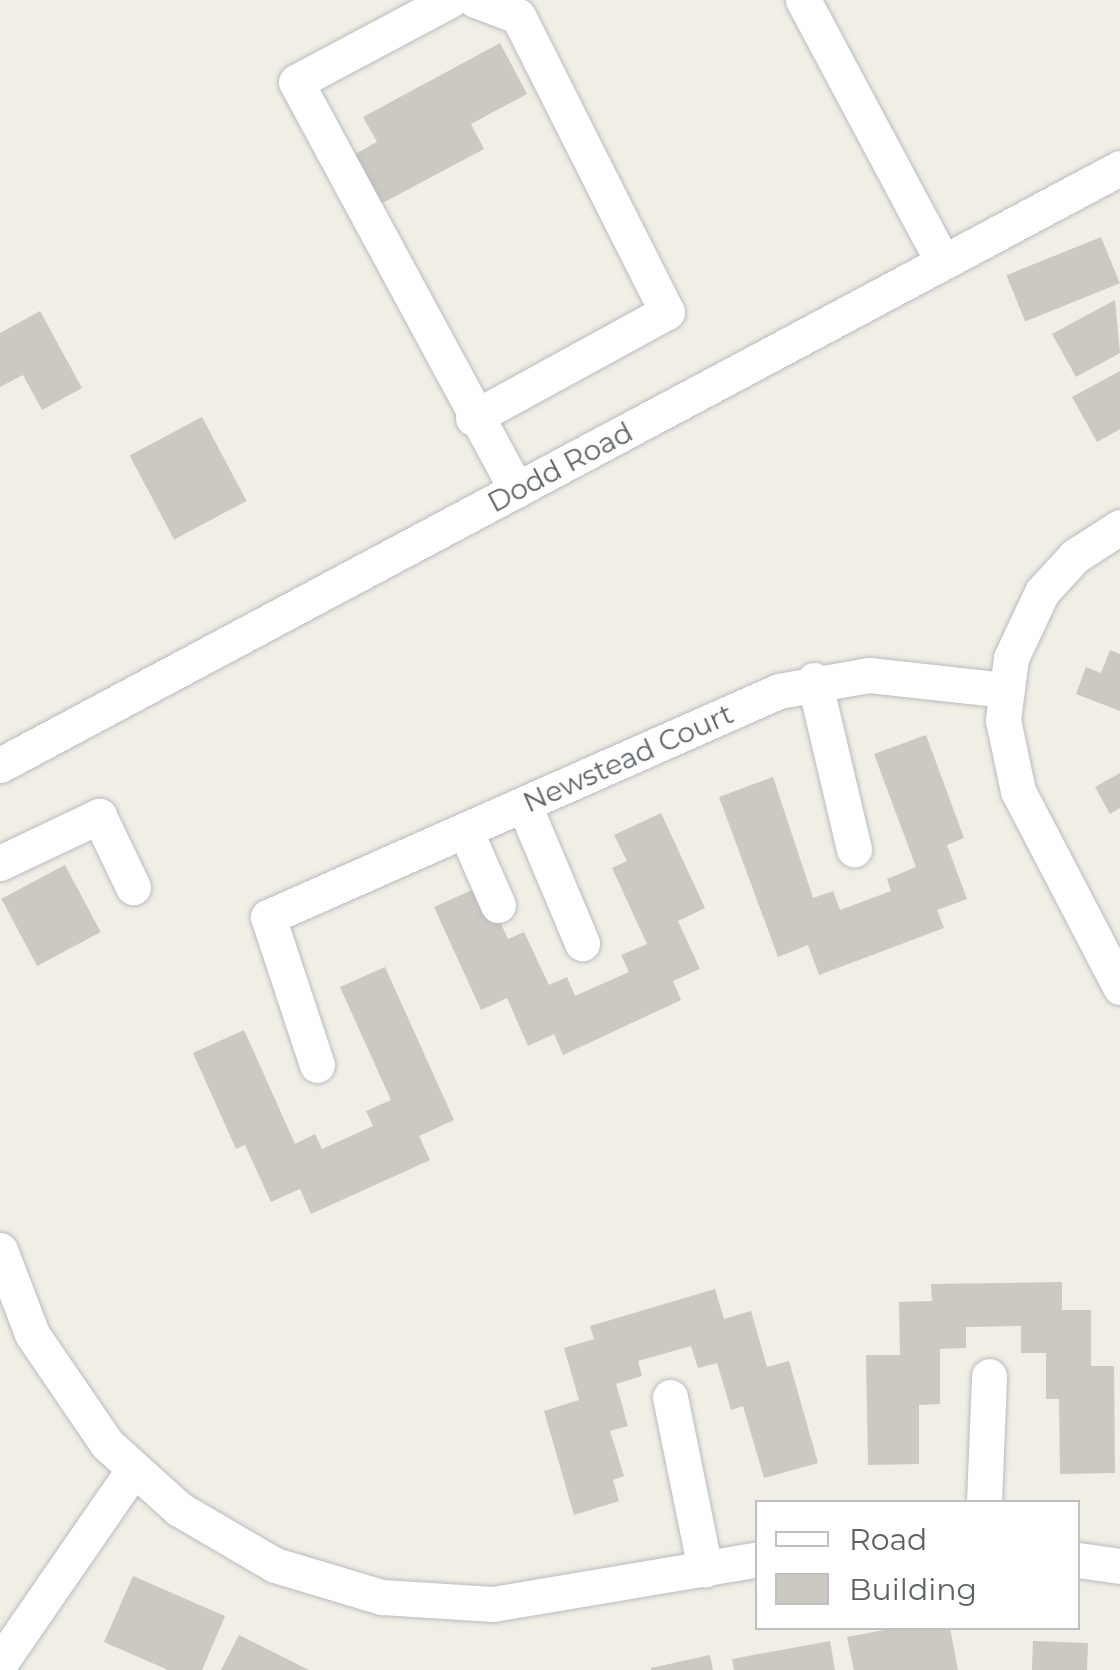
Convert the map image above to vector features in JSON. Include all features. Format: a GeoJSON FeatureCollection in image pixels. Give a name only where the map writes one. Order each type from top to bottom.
{"type":"FeatureCollection","features":[{"type":"Feature","properties":{"kind":"street"},"geometry":{"type":"LineString","coordinates":[[450,0],[296,82],[474,418],[517,490]]}},
{"type":"Feature","properties":{"kind":"street"},"geometry":{"type":"LineString","coordinates":[[474,418],[667,312],[518,16],[475,0]]}},
{"type":"Feature","properties":{"kind":"street"},"geometry":{"type":"LineString","coordinates":[[803,0],[942,262]]}},
{"type":"Feature","properties":{"kind":"street","name":"Dodd Road"},"geometry":{"type":"LineString","coordinates":[[0,766],[1120,168]]}},
{"type":"Feature","properties":{"kind":"street"},"geometry":{"type":"LineString","coordinates":[[1120,526],[1074,556],[1042,592],[1019,635],[1004,690],[1006,745],[1018,791],[1120,987]]}},
{"type":"Feature","properties":{"kind":"street","name":"Newstead Court"},"geometry":{"type":"LineString","coordinates":[[317,1065],[268,917],[814,680],[870,675],[1004,690]]}},
{"type":"Feature","properties":{"kind":"street"},"geometry":{"type":"LineString","coordinates":[[814,680],[854,848]]}},
{"type":"Feature","properties":{"kind":"street"},"geometry":{"type":"LineString","coordinates":[[524,804],[582,942]]}},
{"type":"Feature","properties":{"kind":"street"},"geometry":{"type":"LineString","coordinates":[[0,864],[99,816],[132,887]]}},
{"type":"Feature","properties":{"kind":"street"},"geometry":{"type":"LineString","coordinates":[[465,830],[498,905]]}},
{"type":"Feature","properties":{"kind":"street"},"geometry":{"type":"LineString","coordinates":[[0,1250],[32,1334],[66,1392],[133,1470],[204,1525],[276,1564],[382,1597],[448,1604],[536,1601],[755,1560]]}},
{"type":"Feature","properties":{"kind":"street"},"geometry":{"type":"LineString","coordinates":[[984,1500],[990,1376]]}},
{"type":"Feature","properties":{"kind":"street"},"geometry":{"type":"LineString","coordinates":[[670,1398],[706,1569]]}},
{"type":"Feature","properties":{"kind":"street"},"geometry":{"type":"LineString","coordinates":[[8,1661],[133,1470]]}},
{"type":"Feature","properties":{"kind":"street"},"geometry":{"type":"LineString","coordinates":[[1080,1560],[1120,1566]]}},
{"type":"Feature","properties":{"kind":"building"},"geometry":{"type":"Polygon","coordinates":[[[500,43],[527,94],[471,124],[484,149],[373,208],[346,159],[377,142],[363,117],[500,43]]]}},
{"type":"Feature","properties":{"kind":"building"},"geometry":{"type":"Polygon","coordinates":[[[1101,237],[1120,283],[1025,322],[1006,275],[1101,237]]]}},
{"type":"Feature","properties":{"kind":"building"},"geometry":{"type":"Polygon","coordinates":[[[1115,300],[1120,353],[1076,377],[1052,334],[1115,300]]]}},
{"type":"Feature","properties":{"kind":"building"},"geometry":{"type":"Polygon","coordinates":[[[40,311],[82,388],[42,410],[23,375],[0,387],[0,333],[40,311]]]}},
{"type":"Feature","properties":{"kind":"building"},"geometry":{"type":"Polygon","coordinates":[[[1120,371],[1120,429],[1097,442],[1072,397],[1120,371]]]}},
{"type":"Feature","properties":{"kind":"building"},"geometry":{"type":"Polygon","coordinates":[[[202,417],[247,501],[174,539],[130,455],[202,417]]]}},
{"type":"Feature","properties":{"kind":"building"},"geometry":{"type":"Polygon","coordinates":[[[1110,650],[1120,654],[1120,711],[1076,694],[1086,667],[1101,673],[1110,650]]]}},
{"type":"Feature","properties":{"kind":"building"},"geometry":{"type":"Polygon","coordinates":[[[926,735],[964,838],[947,845],[967,899],[937,910],[944,928],[819,975],[808,945],[778,957],[719,797],[773,777],[813,898],[833,891],[840,910],[891,891],[887,879],[916,867],[874,754],[926,735]]]}},
{"type":"Feature","properties":{"kind":"building"},"geometry":{"type":"Polygon","coordinates":[[[1120,773],[1120,808],[1110,814],[1095,787],[1120,773]]]}},
{"type":"Feature","properties":{"kind":"building"},"geometry":{"type":"Polygon","coordinates":[[[661,813],[705,908],[678,921],[700,969],[673,981],[681,1000],[563,1055],[554,1034],[528,1046],[507,998],[481,1010],[434,907],[483,885],[508,939],[524,932],[549,985],[567,977],[575,996],[629,972],[621,955],[647,944],[612,868],[627,861],[614,835],[661,813]]]}},
{"type":"Feature","properties":{"kind":"building"},"geometry":{"type":"Polygon","coordinates":[[[65,865],[101,932],[37,966],[1,899],[65,865]]]}},
{"type":"Feature","properties":{"kind":"building"},"geometry":{"type":"Polygon","coordinates":[[[385,967],[454,1120],[419,1136],[430,1160],[311,1214],[300,1189],[271,1202],[245,1145],[236,1149],[193,1053],[244,1030],[295,1144],[315,1134],[322,1149],[373,1126],[366,1111],[391,1100],[340,987],[385,967]]]}},
{"type":"Feature","properties":{"kind":"building"},"geometry":{"type":"Polygon","coordinates":[[[1062,1282],[1062,1310],[1091,1310],[1091,1366],[1114,1366],[1115,1473],[1060,1474],[1059,1399],[1046,1399],[1046,1353],[1021,1353],[1021,1326],[966,1327],[966,1348],[940,1349],[940,1404],[919,1405],[919,1464],[868,1465],[866,1355],[900,1355],[899,1302],[932,1301],[931,1284],[1062,1282]]]}},
{"type":"Feature","properties":{"kind":"building"},"geometry":{"type":"Polygon","coordinates":[[[715,1289],[724,1319],[751,1311],[767,1367],[789,1361],[818,1463],[764,1478],[743,1406],[731,1410],[717,1363],[698,1368],[691,1346],[638,1361],[642,1376],[616,1384],[628,1426],[610,1431],[624,1476],[613,1480],[619,1501],[574,1515],[544,1411],[579,1400],[564,1348],[594,1339],[590,1326],[715,1289]]]}},
{"type":"Feature","properties":{"kind":"building"},"geometry":{"type":"Polygon","coordinates":[[[133,1576],[225,1616],[202,1670],[168,1670],[104,1642],[133,1576]]]}},
{"type":"Feature","properties":{"kind":"building"},"geometry":{"type":"Polygon","coordinates":[[[884,1630],[950,1630],[958,1670],[854,1670],[847,1637],[884,1630]]]}},
{"type":"Feature","properties":{"kind":"building"},"geometry":{"type":"Polygon","coordinates":[[[239,1635],[309,1670],[221,1670],[239,1635]]]}},
{"type":"Feature","properties":{"kind":"building"},"geometry":{"type":"Polygon","coordinates":[[[830,1641],[835,1670],[734,1670],[732,1659],[830,1641]]]}},
{"type":"Feature","properties":{"kind":"building"},"geometry":{"type":"Polygon","coordinates":[[[1033,1641],[1088,1643],[1087,1670],[1032,1670],[1033,1641]]]}},
{"type":"Feature","properties":{"kind":"building"},"geometry":{"type":"Polygon","coordinates":[[[710,1655],[713,1670],[651,1670],[651,1668],[710,1655]]]}}]}
